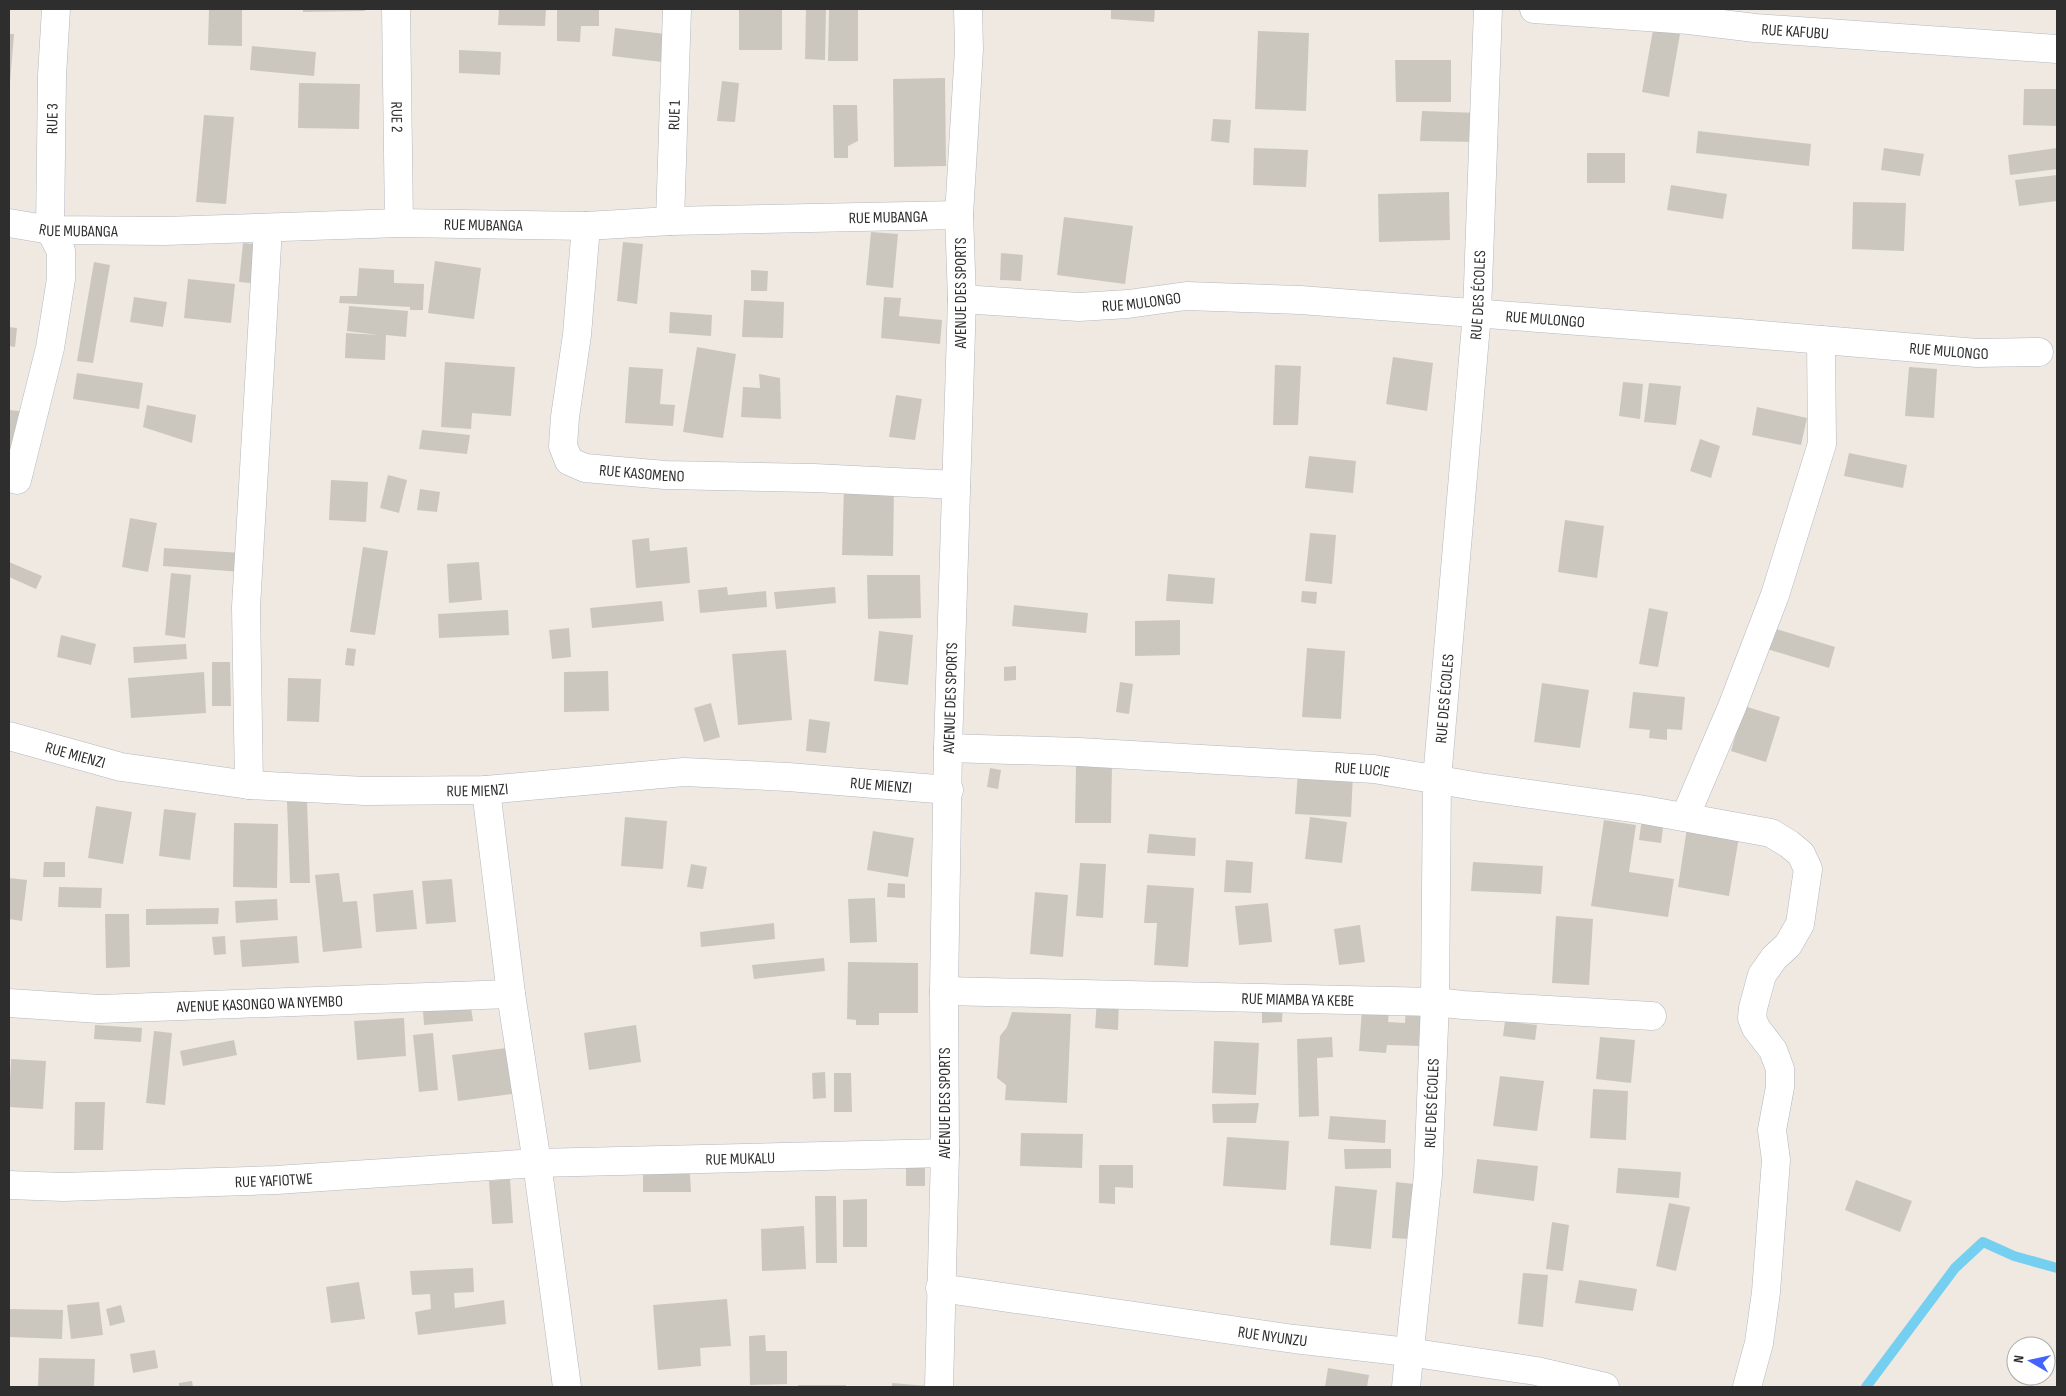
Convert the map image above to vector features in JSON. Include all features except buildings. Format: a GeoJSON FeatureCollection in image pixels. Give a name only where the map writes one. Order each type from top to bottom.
{"type":"FeatureCollection","features":[{"type":"Feature","properties":{"kind":"street","name":"RUE 3"},"geometry":{"type":"LineString","coordinates":[[50,230],[52,76],[56,9]]}},
{"type":"Feature","properties":{"kind":"street","name":"RUE 2"},"geometry":{"type":"LineString","coordinates":[[396,9],[399,223]]}},
{"type":"Feature","properties":{"kind":"street","name":"RUE 1"},"geometry":{"type":"LineString","coordinates":[[670,221],[677,9]]}},
{"type":"Feature","properties":{"kind":"street","name":"AVENUE DES SPORTS"},"geometry":{"type":"LineString","coordinates":[[940,1387],[940,1288],[945,1153],[944,991],[949,790],[948,748],[962,299],[959,215],[969,49],[968,9]]}},
{"type":"Feature","properties":{"kind":"street","name":"RUE DES ÉCOLES"},"geometry":{"type":"LineString","coordinates":[[1406,1387],[1408,1352],[1428,1175],[1435,1002],[1437,779],[1477,312],[1488,9]]}},
{"type":"Feature","properties":{"kind":"street","name":"RUE KAFUBU"},"geometry":{"type":"LineString","coordinates":[[1534,9],[1693,14],[1755,28],[2057,49]]}},
{"type":"Feature","properties":{"kind":"street","name":"RUE MUBANGA"},"geometry":{"type":"LineString","coordinates":[[9,223],[50,230],[165,231],[399,223],[586,226],[670,221],[959,215]]}},
{"type":"Feature","properties":{"kind":"street","name":"RUE KASOMENO"},"geometry":{"type":"LineString","coordinates":[[586,226],[577,335],[565,417],[563,446],[569,461],[585,468],[664,475],[814,478],[956,486]]}},
{"type":"Feature","properties":{"kind":"street"},"geometry":{"type":"LineString","coordinates":[[249,785],[246,607],[268,228]]}},
{"type":"Feature","properties":{"kind":"street"},"geometry":{"type":"LineString","coordinates":[[18,480],[50,348],[61,279],[61,251],[50,230]]}},
{"type":"Feature","properties":{"kind":"street","name":"RUE MULONGO"},"geometry":{"type":"LineString","coordinates":[[962,299],[1079,307],[1128,304],[1186,296],[1300,300],[1477,312],[1977,353],[2039,352]]}},
{"type":"Feature","properties":{"kind":"street"},"geometry":{"type":"LineString","coordinates":[[1685,817],[1732,707],[1775,595],[1822,444],[1821,340]]}},
{"type":"Feature","properties":{"kind":"street","name":"RUE MIENZI"},"geometry":{"type":"LineString","coordinates":[[9,736],[121,767],[249,785],[365,791],[486,790],[684,772],[788,777],[949,790]]}},
{"type":"Feature","properties":{"kind":"street","name":"RUE LUCIE"},"geometry":{"type":"LineString","coordinates":[[948,748],[1079,752],[1374,769],[1685,817],[1770,833],[1789,844],[1801,854],[1808,869],[1800,924],[1788,945],[1774,958],[1762,975],[1752,1008],[1752,1018],[1756,1028],[1773,1050],[1780,1069],[1778,1104],[1772,1130],[1776,1160],[1766,1292],[1759,1344],[1747,1387]]}},
{"type":"Feature","properties":{"kind":"street"},"geometry":{"type":"LineString","coordinates":[[486,790],[511,994],[537,1163],[567,1387]]}},
{"type":"Feature","properties":{"kind":"street","name":"RUE MIAMBA YA KEBE"},"geometry":{"type":"LineString","coordinates":[[944,991],[1435,1002],[1652,1016]]}},
{"type":"Feature","properties":{"kind":"street","name":"AVENUE KASONGO WA NYEMBO"},"geometry":{"type":"LineString","coordinates":[[9,1003],[100,1009],[511,994]]}},
{"type":"Feature","properties":{"kind":"street","name":"RUE MUKALU"},"geometry":{"type":"LineString","coordinates":[[537,1163],[945,1153]]}},
{"type":"Feature","properties":{"kind":"street","name":"RUE YAFIOTWE"},"geometry":{"type":"LineString","coordinates":[[9,1185],[63,1187],[276,1180],[537,1163]]}},
{"type":"Feature","properties":{"kind":"street","name":"RUE NYUNZU"},"geometry":{"type":"LineString","coordinates":[[940,1288],[1294,1339],[1408,1352],[1536,1371],[1605,1387]]}},
{"type":"Feature","properties":{"kind":"waterway"},"geometry":{"type":"LineString","coordinates":[[1866,1387],[1955,1268],[1983,1242],[2014,1256],[2057,1268]]}}]}
